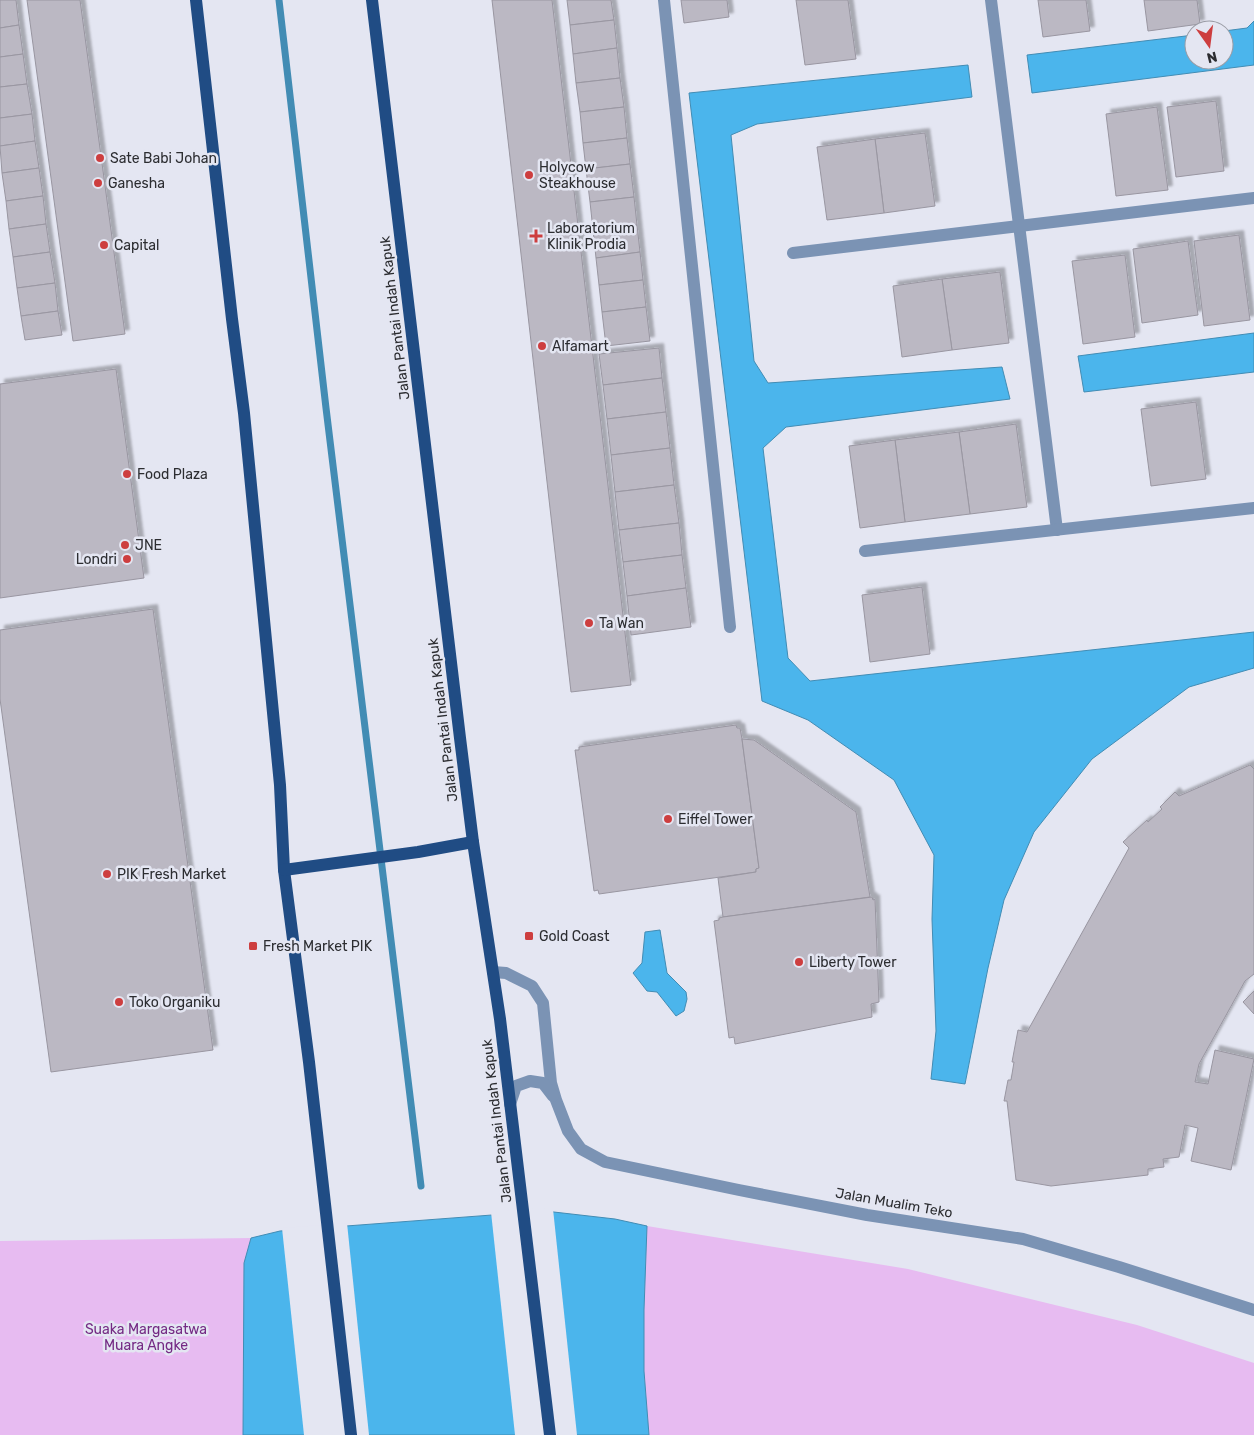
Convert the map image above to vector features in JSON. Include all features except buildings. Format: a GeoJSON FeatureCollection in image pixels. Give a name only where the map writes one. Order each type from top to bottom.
{"type":"FeatureCollection","features":[{"type":"Feature","properties":{"kind":"main road"},"geometry":{"type":"LineString","coordinates":[[196,0],[245,423],[280,785],[284,870],[309,1062],[351,1435]]}},
{"type":"Feature","properties":{"kind":"main road","name":"Jalan Pantai Indah Kapuk"},"geometry":{"type":"LineString","coordinates":[[372,0],[473,842],[500,1019],[550,1435]]}},
{"type":"Feature","properties":{"kind":"main road"},"geometry":{"type":"LineString","coordinates":[[284,870],[418,852],[473,842]]}},
{"type":"Feature","properties":{"kind":"street"},"geometry":{"type":"LineString","coordinates":[[664,0],[730,627]]}},
{"type":"Feature","properties":{"kind":"street"},"geometry":{"type":"LineString","coordinates":[[991,0],[1057,530]]}},
{"type":"Feature","properties":{"kind":"street"},"geometry":{"type":"LineString","coordinates":[[793,253],[1254,198]]}},
{"type":"Feature","properties":{"kind":"street"},"geometry":{"type":"LineString","coordinates":[[865,551],[1254,508]]}},
{"type":"Feature","properties":{"kind":"street","name":"Jalan Mualim Teko"},"geometry":{"type":"LineString","coordinates":[[493,972],[506,973],[532,986],[543,1003],[551,1083],[568,1131],[581,1149],[605,1162],[849,1211],[1023,1240],[1120,1266],[1254,1310]]}},
{"type":"Feature","properties":{"kind":"street","name":"Jalan Mualim Teko"},"geometry":{"type":"LineString","coordinates":[[510,1104],[516,1086],[530,1080],[543,1083],[556,1100]]}},
{"type":"Feature","properties":{"kind":"green space"},"geometry":{"type":"Polygon","coordinates":[[[647,1226],[908,1269],[1137,1325],[1254,1363],[1254,1435],[649,1435],[644,1371],[647,1226]]]}},
{"type":"Feature","properties":{"kind":"green space","name":"Suaka Margasatwa Muara Angke"},"geometry":{"type":"Polygon","coordinates":[[[251,1238],[244,1263],[243,1435],[0,1435],[0,1241],[251,1238]]]}},
{"type":"Feature","properties":{"kind":"water"},"geometry":{"type":"Polygon","coordinates":[[[1254,21],[1254,65],[1234,68],[1234,30],[1247,28],[1254,21]]]}},
{"type":"Feature","properties":{"kind":"water"},"geometry":{"type":"Polygon","coordinates":[[[1184,36],[1184,70],[1214,70],[1032,93],[1027,55],[1184,36]]]}},
{"type":"Feature","properties":{"kind":"water"},"geometry":{"type":"Polygon","coordinates":[[[968,65],[972,97],[757,124],[731,135],[754,361],[768,383],[1002,367],[1010,399],[786,427],[763,448],[788,658],[810,681],[1254,632],[1254,668],[1189,687],[1092,759],[1034,832],[1004,900],[988,968],[965,1084],[931,1079],[936,1031],[932,919],[934,855],[894,780],[808,720],[762,701],[689,93],[968,65]]]}},
{"type":"Feature","properties":{"kind":"water"},"geometry":{"type":"Polygon","coordinates":[[[1254,333],[1254,372],[1084,392],[1078,356],[1254,333]]]}},
{"type":"Feature","properties":{"kind":"water"},"geometry":{"type":"Polygon","coordinates":[[[660,930],[667,973],[686,992],[687,999],[684,1011],[676,1016],[657,992],[647,991],[633,973],[642,963],[645,932],[660,930]]]}},
{"type":"Feature","properties":{"kind":"water"},"geometry":{"type":"Polygon","coordinates":[[[545,1211],[615,1219],[647,1226],[644,1371],[649,1435],[243,1435],[244,1263],[251,1238],[280,1231],[545,1211]]]}},
{"type":"Feature","properties":{"kind":"pier"},"geometry":{"type":"Polygon","coordinates":[[[553,1209],[577,1435],[515,1435],[491,1212],[553,1209]]]}},
{"type":"Feature","properties":{"kind":"pier"},"geometry":{"type":"Polygon","coordinates":[[[347,1223],[369,1435],[304,1435],[282,1228],[347,1223]]]}},
{"type":"Feature","properties":{"kind":"waterway"},"geometry":{"type":"LineString","coordinates":[[279,0],[326,408],[421,1186]]}},
{"type":"Feature","properties":{"kind":"place","name":"Sate Babi Johan"},"geometry":{"type":"Point","coordinates":[100,158]}},
{"type":"Feature","properties":{"kind":"place","name":"Holycow Steakhouse"},"geometry":{"type":"Point","coordinates":[529,175]}},
{"type":"Feature","properties":{"kind":"place","name":"Ganesha"},"geometry":{"type":"Point","coordinates":[98,183]}},
{"type":"Feature","properties":{"kind":"place","name":"Laboratorium Klinik Prodia"},"geometry":{"type":"Point","coordinates":[536,236]}},
{"type":"Feature","properties":{"kind":"place","name":"Capital"},"geometry":{"type":"Point","coordinates":[104,245]}},
{"type":"Feature","properties":{"kind":"place","name":"Alfamart"},"geometry":{"type":"Point","coordinates":[542,346]}},
{"type":"Feature","properties":{"kind":"place","name":"Food Plaza"},"geometry":{"type":"Point","coordinates":[127,474]}},
{"type":"Feature","properties":{"kind":"place","name":"JNE"},"geometry":{"type":"Point","coordinates":[125,545]}},
{"type":"Feature","properties":{"kind":"place","name":"Londri"},"geometry":{"type":"Point","coordinates":[127,559]}},
{"type":"Feature","properties":{"kind":"place","name":"Ta Wan"},"geometry":{"type":"Point","coordinates":[589,623]}},
{"type":"Feature","properties":{"kind":"place","name":"Eiffel Tower"},"geometry":{"type":"Point","coordinates":[668,819]}},
{"type":"Feature","properties":{"kind":"place","name":"PIK Fresh Market"},"geometry":{"type":"Point","coordinates":[107,874]}},
{"type":"Feature","properties":{"kind":"place","name":"Gold Coast"},"geometry":{"type":"Point","coordinates":[529,936]}},
{"type":"Feature","properties":{"kind":"place","name":"Fresh Market PIK"},"geometry":{"type":"Point","coordinates":[253,946]}},
{"type":"Feature","properties":{"kind":"place","name":"Liberty Tower"},"geometry":{"type":"Point","coordinates":[799,962]}},
{"type":"Feature","properties":{"kind":"place","name":"Toko Organiku"},"geometry":{"type":"Point","coordinates":[119,1002]}}]}
